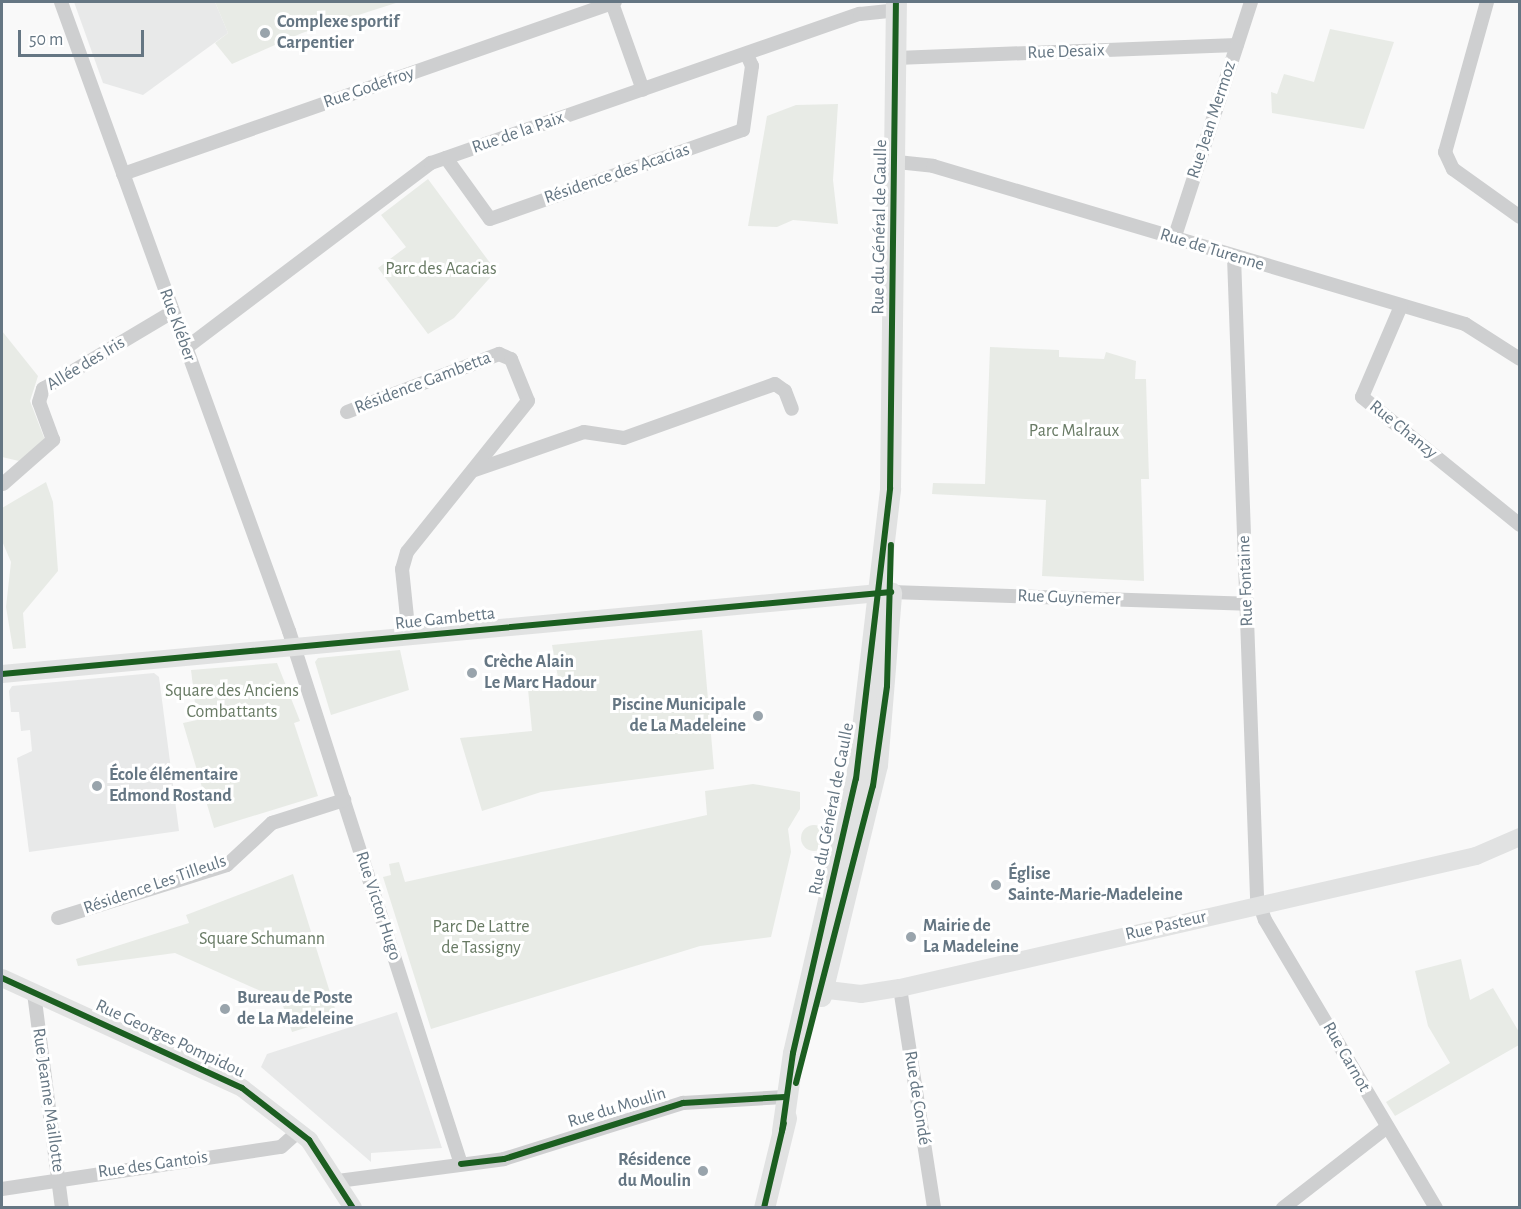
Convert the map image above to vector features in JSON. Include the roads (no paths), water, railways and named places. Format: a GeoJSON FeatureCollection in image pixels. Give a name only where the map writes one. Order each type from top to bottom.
{"type":"FeatureCollection","features":[{"type":"Feature","properties":{"kind":"main road","name":"Rue du Général de Gaulle"},"geometry":{"type":"LineString","coordinates":[[764,1208],[816,989],[856,779],[884,593],[890,488],[897,162],[896,6]]}},
{"type":"Feature","properties":{"kind":"main road","name":"Rue du Général de Gaulle"},"geometry":{"type":"LineString","coordinates":[[782,1131],[785,1097],[816,989]]}},
{"type":"Feature","properties":{"kind":"street","name":"Rue Kléber"},"geometry":{"type":"LineString","coordinates":[[61,2],[294,648]]}},
{"type":"Feature","properties":{"kind":"street","name":"Rue Godefroy"},"geometry":{"type":"LineString","coordinates":[[123,174],[613,2]]}},
{"type":"Feature","properties":{"kind":"street"},"geometry":{"type":"LineString","coordinates":[[613,2],[643,90]]}},
{"type":"Feature","properties":{"kind":"street","name":"Rue Jean Mermoz"},"geometry":{"type":"LineString","coordinates":[[1174,239],[1251,2]]}},
{"type":"Feature","properties":{"kind":"street"},"geometry":{"type":"LineString","coordinates":[[1487,2],[1445,152],[1453,169],[1520,217]]}},
{"type":"Feature","properties":{"kind":"street","name":"Rue de la Paix"},"geometry":{"type":"LineString","coordinates":[[186,348],[413,174],[446,158],[867,12],[896,6]]}},
{"type":"Feature","properties":{"kind":"street","name":"Rue Desaix"},"geometry":{"type":"LineString","coordinates":[[896,58],[1237,45]]}},
{"type":"Feature","properties":{"kind":"street","name":"Résidence des Acacias"},"geometry":{"type":"LineString","coordinates":[[446,158],[490,219],[742,130],[752,66],[747,55]]}},
{"type":"Feature","properties":{"kind":"street","name":"Rue de Turenne"},"geometry":{"type":"LineString","coordinates":[[897,162],[933,166],[1475,328],[1520,359]]}},
{"type":"Feature","properties":{"kind":"street","name":"Rue Fontaine"},"geometry":{"type":"LineString","coordinates":[[1234,257],[1259,904]]}},
{"type":"Feature","properties":{"kind":"street","name":"Rue Chanzy"},"geometry":{"type":"LineString","coordinates":[[1401,306],[1362,397],[1520,525]]}},
{"type":"Feature","properties":{"kind":"street","name":"Allée des Iris"},"geometry":{"type":"LineString","coordinates":[[2,483],[53,440],[39,402],[43,389],[172,312]]}},
{"type":"Feature","properties":{"kind":"street","name":"Résidence Gambetta"},"geometry":{"type":"LineString","coordinates":[[347,412],[500,354],[511,359],[528,401],[407,552],[402,569],[409,637]]}},
{"type":"Feature","properties":{"kind":"street"},"geometry":{"type":"LineString","coordinates":[[475,470],[584,432],[624,438],[775,384],[785,391],[792,410]]}},
{"type":"Feature","properties":{"kind":"street","name":"Rue Guynemer"},"geometry":{"type":"LineString","coordinates":[[884,593],[1247,604]]}},
{"type":"Feature","properties":{"kind":"street","name":"Rue Gambetta"},"geometry":{"type":"LineString","coordinates":[[2,674],[884,593]]}},
{"type":"Feature","properties":{"kind":"street","name":"Rue Victor Hugo"},"geometry":{"type":"LineString","coordinates":[[294,648],[461,1164]]}},
{"type":"Feature","properties":{"kind":"street","name":"Résidence Les Tilleuls"},"geometry":{"type":"LineString","coordinates":[[58,918],[227,865],[272,823],[344,800]]}},
{"type":"Feature","properties":{"kind":"street","name":"Rue Pasteur"},"geometry":{"type":"LineString","coordinates":[[816,989],[861,994],[900,988],[1476,856],[1520,837]]}},
{"type":"Feature","properties":{"kind":"street","name":"Rue Carnot"},"geometry":{"type":"LineString","coordinates":[[1259,904],[1436,1208]]}},
{"type":"Feature","properties":{"kind":"street","name":"Rue Georges Pompidou"},"geometry":{"type":"LineString","coordinates":[[2,978],[222,1077],[299,1131],[338,1181],[353,1208]]}},
{"type":"Feature","properties":{"kind":"street","name":"Rue de Condé"},"geometry":{"type":"LineString","coordinates":[[900,988],[934,1208]]}},
{"type":"Feature","properties":{"kind":"street","name":"Rue Jeanne Maillotte"},"geometry":{"type":"LineString","coordinates":[[34,993],[62,1208]]}},
{"type":"Feature","properties":{"kind":"street","name":"Rue du Moulin"},"geometry":{"type":"LineString","coordinates":[[338,1181],[504,1159],[683,1103],[785,1097]]}},
{"type":"Feature","properties":{"kind":"street"},"geometry":{"type":"LineString","coordinates":[[1282,1208],[1387,1127]]}},
{"type":"Feature","properties":{"kind":"street","name":"Rue des Gantois"},"geometry":{"type":"LineString","coordinates":[[2,1189],[281,1147],[299,1131]]}},
{"type":"Feature","properties":{"kind":"place","name":"Complexe sportif Carpentier"},"geometry":{"type":"Point","coordinates":[265,33]}},
{"type":"Feature","properties":{"kind":"place","name":"Crèche Alain Le Marc Hadour"},"geometry":{"type":"Point","coordinates":[472,673]}},
{"type":"Feature","properties":{"kind":"place","name":"Piscine Municipale de La Madeleine"},"geometry":{"type":"Point","coordinates":[758,716]}},
{"type":"Feature","properties":{"kind":"place","name":"École élémentaire Edmond Rostand"},"geometry":{"type":"Point","coordinates":[97,786]}},
{"type":"Feature","properties":{"kind":"place","name":"Église Sainte-Marie-Madeleine"},"geometry":{"type":"Point","coordinates":[996,885]}},
{"type":"Feature","properties":{"kind":"place","name":"Mairie de La Madeleine"},"geometry":{"type":"Point","coordinates":[911,937]}},
{"type":"Feature","properties":{"kind":"place","name":"Bureau de Poste de La Madeleine"},"geometry":{"type":"Point","coordinates":[225,1009]}},
{"type":"Feature","properties":{"kind":"place","name":"Résidence du Moulin"},"geometry":{"type":"Point","coordinates":[703,1171]}},
{"type":"Feature","properties":{"kind":"park label","name":"Parc des Acacias"},"geometry":{"type":"Point","coordinates":[441,269]}},
{"type":"Feature","properties":{"kind":"park label","name":"Parc Malraux"},"geometry":{"type":"Point","coordinates":[1074,431]}},
{"type":"Feature","properties":{"kind":"park label","name":"Square des Anciens Combattants"},"geometry":{"type":"Point","coordinates":[232,702]}},
{"type":"Feature","properties":{"kind":"park label","name":"Parc De Lattre de Tassigny"},"geometry":{"type":"Point","coordinates":[481,938]}},
{"type":"Feature","properties":{"kind":"park label","name":"Square Schumann"},"geometry":{"type":"Point","coordinates":[262,939]}}]}
